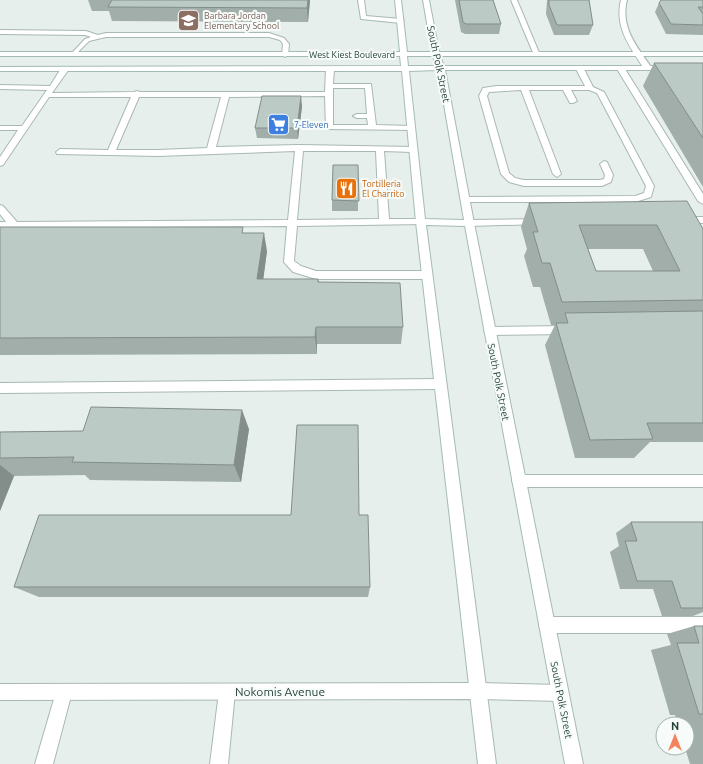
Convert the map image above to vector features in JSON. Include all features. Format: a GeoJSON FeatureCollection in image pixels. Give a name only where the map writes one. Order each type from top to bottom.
{"type":"FeatureCollection","features":[{"type":"Feature","properties":{"kind":"main road"},"geometry":{"type":"LineString","coordinates":[[361,0],[363,18],[400,21]]}},
{"type":"Feature","properties":{"kind":"main road"},"geometry":{"type":"LineString","coordinates":[[398,0],[412,149],[486,764]]}},
{"type":"Feature","properties":{"kind":"main road","name":"South Polk Street"},"geometry":{"type":"LineString","coordinates":[[426,0],[436,55],[441,69],[469,223],[574,764]]}},
{"type":"Feature","properties":{"kind":"main road"},"geometry":{"type":"LineString","coordinates":[[514,0],[537,55]]}},
{"type":"Feature","properties":{"kind":"main road"},"geometry":{"type":"LineString","coordinates":[[624,0],[621,14],[624,27],[648,68]]}},
{"type":"Feature","properties":{"kind":"main road"},"geometry":{"type":"LineString","coordinates":[[0,32],[86,33],[95,36],[269,36],[282,39],[286,44],[285,55]]}},
{"type":"Feature","properties":{"kind":"main road"},"geometry":{"type":"LineString","coordinates":[[0,162],[74,54],[88,40],[95,36]]}},
{"type":"Feature","properties":{"kind":"main road","name":"West Kiest Boulevard"},"geometry":{"type":"LineString","coordinates":[[0,54],[703,54]]}},
{"type":"Feature","properties":{"kind":"main road","name":"West Kiest Boulevard"},"geometry":{"type":"LineString","coordinates":[[0,69],[680,68]]}},
{"type":"Feature","properties":{"kind":"main road"},"geometry":{"type":"LineString","coordinates":[[328,138],[330,69]]}},
{"type":"Feature","properties":{"kind":"main road"},"geometry":{"type":"LineString","coordinates":[[580,69],[590,88]]}},
{"type":"Feature","properties":{"kind":"main road"},"geometry":{"type":"LineString","coordinates":[[621,69],[703,201]]}},
{"type":"Feature","properties":{"kind":"main road"},"geometry":{"type":"LineString","coordinates":[[0,87],[50,91],[137,93],[329,94],[368,86],[366,102],[371,116],[372,127]]}},
{"type":"Feature","properties":{"kind":"main road"},"geometry":{"type":"LineString","coordinates":[[465,200],[635,199],[648,195],[650,186],[600,92],[590,88],[497,88],[486,90],[483,96],[505,174],[512,180],[524,183],[602,183],[608,180],[609,175],[604,164]]}},
{"type":"Feature","properties":{"kind":"main road"},"geometry":{"type":"LineString","coordinates":[[524,88],[557,174]]}},
{"type":"Feature","properties":{"kind":"main road"},"geometry":{"type":"LineString","coordinates":[[566,88],[573,101]]}},
{"type":"Feature","properties":{"kind":"main road"},"geometry":{"type":"LineString","coordinates":[[111,152],[137,93]]}},
{"type":"Feature","properties":{"kind":"main road"},"geometry":{"type":"LineString","coordinates":[[211,150],[226,93]]}},
{"type":"Feature","properties":{"kind":"main road"},"geometry":{"type":"LineString","coordinates":[[329,94],[339,101]]}},
{"type":"Feature","properties":{"kind":"main road"},"geometry":{"type":"LineString","coordinates":[[329,116],[338,116]]}},
{"type":"Feature","properties":{"kind":"main road"},"geometry":{"type":"LineString","coordinates":[[357,116],[371,116]]}},
{"type":"Feature","properties":{"kind":"main road"},"geometry":{"type":"LineString","coordinates":[[60,152],[158,153],[300,148],[328,138],[372,127],[410,128]]}},
{"type":"Feature","properties":{"kind":"main road"},"geometry":{"type":"LineString","coordinates":[[0,128],[24,128]]}},
{"type":"Feature","properties":{"kind":"main road"},"geometry":{"type":"LineString","coordinates":[[328,138],[380,149],[412,149]]}},
{"type":"Feature","properties":{"kind":"main road"},"geometry":{"type":"LineString","coordinates":[[300,148],[289,262],[297,269],[316,275],[427,275]]}},
{"type":"Feature","properties":{"kind":"main road"},"geometry":{"type":"LineString","coordinates":[[380,149],[384,222]]}},
{"type":"Feature","properties":{"kind":"main road"},"geometry":{"type":"LineString","coordinates":[[0,208],[14,225]]}},
{"type":"Feature","properties":{"kind":"main road"},"geometry":{"type":"LineString","coordinates":[[672,220],[703,220]]}},
{"type":"Feature","properties":{"kind":"main road"},"geometry":{"type":"LineString","coordinates":[[0,225],[545,222]]}},
{"type":"Feature","properties":{"kind":"main road"},"geometry":{"type":"LineString","coordinates":[[490,331],[578,330]]}},
{"type":"Feature","properties":{"kind":"main road"},"geometry":{"type":"LineString","coordinates":[[0,388],[440,384]]}},
{"type":"Feature","properties":{"kind":"main road"},"geometry":{"type":"LineString","coordinates":[[519,481],[703,481]]}},
{"type":"Feature","properties":{"kind":"main road"},"geometry":{"type":"LineString","coordinates":[[547,625],[703,625]]}},
{"type":"Feature","properties":{"kind":"main road","name":"Nokomis Avenue"},"geometry":{"type":"LineString","coordinates":[[0,692],[478,691],[560,693]]}},
{"type":"Feature","properties":{"kind":"main road"},"geometry":{"type":"LineString","coordinates":[[44,764],[64,692]]}},
{"type":"Feature","properties":{"kind":"main road"},"geometry":{"type":"LineString","coordinates":[[219,764],[227,692]]}},
{"type":"Feature","properties":{"kind":"building"},"geometry":{"type":"Polygon","coordinates":[[[112,0],[308,0],[307,8],[108,7],[112,0]]]}},
{"type":"Feature","properties":{"kind":"building"},"geometry":{"type":"Polygon","coordinates":[[[459,0],[493,0],[501,24],[466,24],[463,22],[459,0]]]}},
{"type":"Feature","properties":{"kind":"building"},"geometry":{"type":"Polygon","coordinates":[[[549,0],[589,0],[593,25],[557,25],[549,5],[549,0]]]}},
{"type":"Feature","properties":{"kind":"building"},"geometry":{"type":"Polygon","coordinates":[[[661,0],[703,0],[703,7],[698,7],[703,14],[703,25],[671,24],[659,3],[661,0]]]}},
{"type":"Feature","properties":{"kind":"building"},"geometry":{"type":"Polygon","coordinates":[[[654,63],[703,63],[703,138],[654,63]]]}},
{"type":"Feature","properties":{"kind":"building","name":"7-Eleven"},"geometry":{"type":"Polygon","coordinates":[[[262,96],[301,96],[297,128],[255,128],[262,96]]]}},
{"type":"Feature","properties":{"kind":"building","name":"Tortilleria El Charrito"},"geometry":{"type":"Polygon","coordinates":[[[333,165],[358,165],[359,201],[332,200],[333,165]]]}},
{"type":"Feature","properties":{"kind":"building"},"geometry":{"type":"Polygon","coordinates":[[[687,201],[703,229],[703,300],[562,302],[550,263],[542,263],[533,232],[538,232],[529,203],[687,201]],[[579,225],[596,271],[680,271],[657,225],[579,225]]]}},
{"type":"Feature","properties":{"kind":"building"},"geometry":{"type":"Polygon","coordinates":[[[0,227],[243,227],[242,233],[264,233],[257,279],[318,279],[318,282],[400,283],[403,327],[316,327],[315,337],[0,338],[0,227]]]}},
{"type":"Feature","properties":{"kind":"building"},"geometry":{"type":"Polygon","coordinates":[[[703,311],[703,423],[647,423],[653,439],[590,440],[556,323],[568,323],[565,313],[703,311]]]}},
{"type":"Feature","properties":{"kind":"building"},"geometry":{"type":"Polygon","coordinates":[[[91,407],[242,410],[234,465],[72,462],[74,457],[0,458],[0,432],[83,431],[91,407]]]}},
{"type":"Feature","properties":{"kind":"building"},"geometry":{"type":"Polygon","coordinates":[[[297,425],[358,425],[359,515],[368,515],[370,587],[14,587],[39,515],[291,515],[297,425]]]}},
{"type":"Feature","properties":{"kind":"building"},"geometry":{"type":"Polygon","coordinates":[[[631,522],[703,522],[703,608],[681,608],[672,581],[637,581],[625,541],[637,541],[631,522]]]}},
{"type":"Feature","properties":{"kind":"building"},"geometry":{"type":"Polygon","coordinates":[[[694,626],[703,626],[703,714],[699,714],[677,643],[699,643],[694,626]]]}},
{"type":"Feature","properties":{"kind":"place","name":"Barbara Jordan Elementary School"},"geometry":{"type":"Point","coordinates":[189,21]}},
{"type":"Feature","properties":{"kind":"place","name":"7-Eleven"},"geometry":{"type":"Point","coordinates":[279,125]}},
{"type":"Feature","properties":{"kind":"place","name":"Tortilleria El Charrito"},"geometry":{"type":"Point","coordinates":[346,189]}}]}
